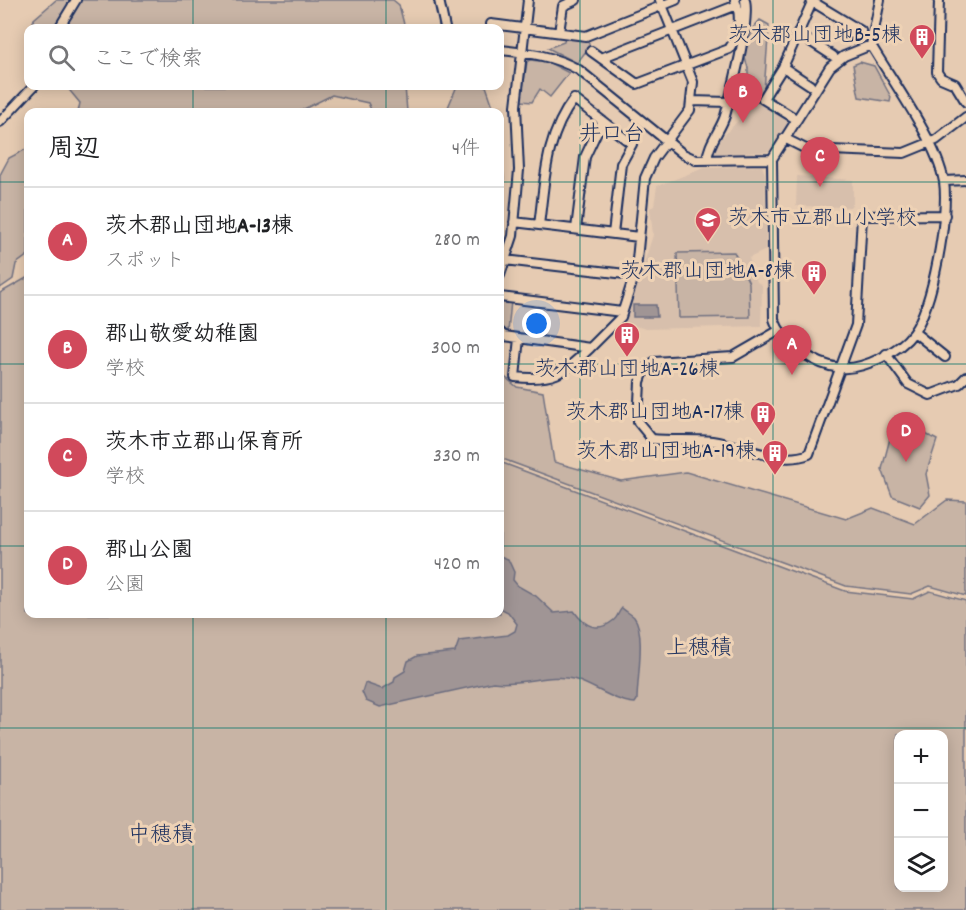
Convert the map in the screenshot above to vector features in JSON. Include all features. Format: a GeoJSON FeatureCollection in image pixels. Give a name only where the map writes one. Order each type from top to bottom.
{"type":"FeatureCollection","features":[{"type":"Feature","properties":{"kind":"street"},"geometry":{"type":"LineString","coordinates":[[61,24],[76,0]]}},
{"type":"Feature","properties":{"kind":"street"},"geometry":{"type":"LineString","coordinates":[[439,0],[444,24]]}},
{"type":"Feature","properties":{"kind":"street"},"geometry":{"type":"LineString","coordinates":[[528,0],[516,106],[519,170],[513,236],[504,260],[634,275]]}},
{"type":"Feature","properties":{"kind":"street"},"geometry":{"type":"LineString","coordinates":[[559,32],[563,6],[576,0]]}},
{"type":"Feature","properties":{"kind":"street"},"geometry":{"type":"LineString","coordinates":[[504,26],[586,36],[661,3],[676,0]]}},
{"type":"Feature","properties":{"kind":"street"},"geometry":{"type":"LineString","coordinates":[[871,45],[844,56],[830,67],[772,159],[773,309],[778,331],[802,352],[841,368],[856,367],[886,354],[903,344],[914,332],[931,284],[945,215],[944,181],[929,143],[871,45],[880,0]]}},
{"type":"Feature","properties":{"kind":"street"},"geometry":{"type":"LineString","coordinates":[[939,0],[937,72],[941,78],[954,84],[966,102]]}},
{"type":"Feature","properties":{"kind":"street"},"geometry":{"type":"LineString","coordinates":[[796,119],[763,99],[783,67],[813,1],[861,31]]}},
{"type":"Feature","properties":{"kind":"street"},"geometry":{"type":"LineString","coordinates":[[601,58],[673,31],[739,2]]}},
{"type":"Feature","properties":{"kind":"street"},"geometry":{"type":"LineString","coordinates":[[591,51],[637,84],[729,49],[736,39],[739,2]]}},
{"type":"Feature","properties":{"kind":"street"},"geometry":{"type":"LineString","coordinates":[[707,160],[708,151],[724,117],[742,44],[747,9],[739,2]]}},
{"type":"Feature","properties":{"kind":"street"},"geometry":{"type":"LineString","coordinates":[[519,338],[515,377],[543,380],[570,366],[590,348],[622,312],[634,275],[645,178],[654,158],[690,110],[692,101],[693,82],[661,3]]}},
{"type":"Feature","properties":{"kind":"street"},"geometry":{"type":"LineString","coordinates":[[799,34],[833,56]]}},
{"type":"Feature","properties":{"kind":"street"},"geometry":{"type":"LineString","coordinates":[[504,50],[541,54],[561,60],[579,70],[668,141],[696,160],[772,159]]}},
{"type":"Feature","properties":{"kind":"street"},"geometry":{"type":"LineString","coordinates":[[783,67],[810,85]]}},
{"type":"Feature","properties":{"kind":"street"},"geometry":{"type":"LineString","coordinates":[[0,122],[30,90]]}},
{"type":"Feature","properties":{"kind":"street"},"geometry":{"type":"LineString","coordinates":[[540,225],[548,150],[564,112],[574,99],[632,144],[621,164],[613,234]]}},
{"type":"Feature","properties":{"kind":"street"},"geometry":{"type":"LineString","coordinates":[[692,101],[728,102]]}},
{"type":"Feature","properties":{"kind":"street"},"geometry":{"type":"LineString","coordinates":[[784,138],[806,149],[904,153],[929,143],[966,117]]}},
{"type":"Feature","properties":{"kind":"street"},"geometry":{"type":"LineString","coordinates":[[576,229],[585,157],[602,121]]}},
{"type":"Feature","properties":{"kind":"street"},"geometry":{"type":"LineString","coordinates":[[944,181],[966,180]]}},
{"type":"Feature","properties":{"kind":"street"},"geometry":{"type":"LineString","coordinates":[[778,331],[733,357],[654,362],[644,371],[640,382],[638,422],[645,434],[652,439],[712,441],[781,456],[800,458],[808,454],[841,368],[859,311],[858,244],[862,216],[945,215]]}},
{"type":"Feature","properties":{"kind":"street"},"geometry":{"type":"LineString","coordinates":[[514,222],[639,237]]}},
{"type":"Feature","properties":{"kind":"street"},"geometry":{"type":"LineString","coordinates":[[504,297],[622,312]]}},
{"type":"Feature","properties":{"kind":"street"},"geometry":{"type":"LineString","coordinates":[[914,332],[945,357]]}},
{"type":"Feature","properties":{"kind":"street"},"geometry":{"type":"LineString","coordinates":[[504,336],[590,348]]}},
{"type":"Feature","properties":{"kind":"street"},"geometry":{"type":"LineString","coordinates":[[886,354],[909,384],[930,395],[959,384],[966,377]]}},
{"type":"Feature","properties":{"kind":"shaded area"},"geometry":{"type":"Polygon","coordinates":[[[56,0],[393,0],[399,5],[404,24],[32,24],[34,19],[56,0]]]}},
{"type":"Feature","properties":{"kind":"shaded area"},"geometry":{"type":"Polygon","coordinates":[[[760,20],[769,25],[764,90],[761,99],[748,107],[748,68],[744,55],[753,28],[760,20]]]}},
{"type":"Feature","properties":{"kind":"shaded area"},"geometry":{"type":"Polygon","coordinates":[[[565,35],[586,38],[590,46],[577,63],[548,48],[564,42],[565,35]]]}},
{"type":"Feature","properties":{"kind":"shaded area"},"geometry":{"type":"Polygon","coordinates":[[[530,60],[548,62],[569,73],[550,97],[540,89],[532,102],[521,101],[527,62],[530,60]]]}},
{"type":"Feature","properties":{"kind":"shaded area"},"geometry":{"type":"Polygon","coordinates":[[[860,62],[874,66],[891,97],[890,102],[859,97],[853,65],[860,62]]]}},
{"type":"Feature","properties":{"kind":"shaded area"},"geometry":{"type":"Polygon","coordinates":[[[69,90],[405,90],[407,108],[370,108],[368,103],[332,95],[306,108],[79,108],[80,103],[69,90]]]}},
{"type":"Feature","properties":{"kind":"shaded area"},"geometry":{"type":"Polygon","coordinates":[[[455,90],[487,90],[494,108],[448,108],[455,90]]]}},
{"type":"Feature","properties":{"kind":"shaded area"},"geometry":{"type":"Polygon","coordinates":[[[759,99],[787,116],[787,125],[773,148],[767,152],[713,154],[709,151],[759,99]]]}},
{"type":"Feature","properties":{"kind":"shaded area"},"geometry":{"type":"Polygon","coordinates":[[[24,150],[24,258],[16,264],[13,279],[0,288],[0,175],[9,158],[24,150]]]}},
{"type":"Feature","properties":{"kind":"shaded area","name":"茨木市立郡山小学校"},"geometry":{"type":"Polygon","coordinates":[[[762,166],[765,174],[766,250],[749,258],[757,282],[762,285],[761,326],[646,329],[625,323],[653,235],[650,208],[654,206],[657,186],[704,168],[762,166]]]}},
{"type":"Feature","properties":{"kind":"shaded area"},"geometry":{"type":"Polygon","coordinates":[[[797,176],[853,180],[853,203],[850,207],[796,206],[797,176]]]}},
{"type":"Feature","properties":{"kind":"shaded area"},"geometry":{"type":"Polygon","coordinates":[[[734,252],[749,283],[750,317],[679,318],[677,253],[734,252]]]}},
{"type":"Feature","properties":{"kind":"shaded area"},"geometry":{"type":"Polygon","coordinates":[[[24,279],[24,618],[504,618],[504,463],[845,591],[913,599],[930,591],[966,601],[966,910],[0,910],[0,293],[24,279]]]}},
{"type":"Feature","properties":{"kind":"shaded area"},"geometry":{"type":"Polygon","coordinates":[[[504,300],[511,301],[508,332],[504,328],[504,300]]]}},
{"type":"Feature","properties":{"kind":"shaded area"},"geometry":{"type":"Polygon","coordinates":[[[633,305],[656,305],[657,317],[633,317],[633,305]]]}},
{"type":"Feature","properties":{"kind":"shaded area"},"geometry":{"type":"Polygon","coordinates":[[[504,376],[517,387],[543,392],[554,462],[621,481],[686,472],[846,519],[873,508],[915,524],[947,500],[966,501],[966,596],[930,586],[911,594],[846,586],[504,459],[504,376]]]}},
{"type":"Feature","properties":{"kind":"shaded area"},"geometry":{"type":"Polygon","coordinates":[[[898,420],[937,440],[926,474],[930,495],[920,507],[892,496],[882,469],[894,423],[898,420]]]}},
{"type":"Feature","properties":{"kind":"shaded area"},"geometry":{"type":"Polygon","coordinates":[[[504,558],[508,559],[514,572],[513,580],[518,586],[536,596],[554,613],[574,611],[587,624],[597,627],[614,620],[622,608],[634,617],[640,633],[635,703],[611,696],[573,679],[564,678],[493,682],[380,707],[366,701],[362,692],[365,683],[382,689],[394,682],[395,677],[405,671],[408,661],[417,656],[455,652],[459,641],[508,635],[515,631],[517,624],[504,610],[504,558]]]}},
{"type":"Feature","properties":{"kind":"place","name":"茨木郡山団地B-5棟"},"geometry":{"type":"Point","coordinates":[922,60]}},
{"type":"Feature","properties":{"kind":"place","name":"郡山敬愛幼稚園"},"geometry":{"type":"Point","coordinates":[743,123]}},
{"type":"Feature","properties":{"kind":"place","name":"茨木市立郡山保育所"},"geometry":{"type":"Point","coordinates":[820,187]}},
{"type":"Feature","properties":{"kind":"place","name":"茨木市立郡山小学校"},"geometry":{"type":"Point","coordinates":[708,243]}},
{"type":"Feature","properties":{"kind":"place","name":"茨木郡山団地A-8棟"},"geometry":{"type":"Point","coordinates":[814,296]}},
{"type":"Feature","properties":{"kind":"place","name":"茨木郡山団地A-26棟"},"geometry":{"type":"Point","coordinates":[627,358]}},
{"type":"Feature","properties":{"kind":"place","name":"茨木郡山団地A-13棟"},"geometry":{"type":"Point","coordinates":[792,375]}},
{"type":"Feature","properties":{"kind":"place","name":"茨木郡山団地A-17棟"},"geometry":{"type":"Point","coordinates":[763,437]}},
{"type":"Feature","properties":{"kind":"place","name":"郡山公園"},"geometry":{"type":"Point","coordinates":[906,462]}},
{"type":"Feature","properties":{"kind":"place","name":"茨木郡山団地A-19棟"},"geometry":{"type":"Point","coordinates":[775,476]}},
{"type":"Feature","properties":{"kind":"district","name":"井口台"},"geometry":{"type":"Point","coordinates":[612,135]}},
{"type":"Feature","properties":{"kind":"district","name":"上穂積"},"geometry":{"type":"Point","coordinates":[699,649]}},
{"type":"Feature","properties":{"kind":"district","name":"中穂積"},"geometry":{"type":"Point","coordinates":[161,836]}}]}
